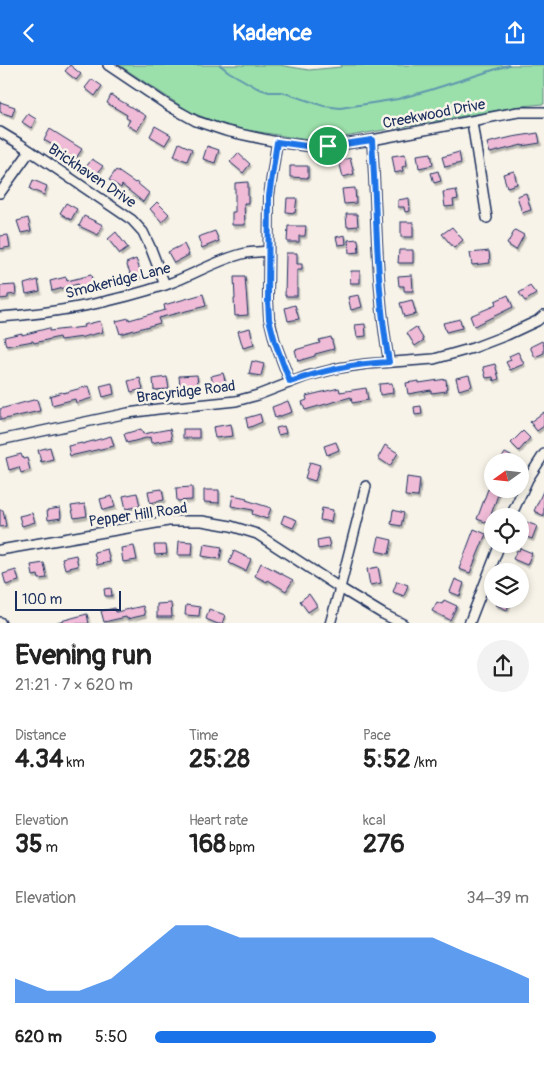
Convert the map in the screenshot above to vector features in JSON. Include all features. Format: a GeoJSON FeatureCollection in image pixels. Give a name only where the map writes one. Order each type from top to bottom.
{"type":"FeatureCollection","features":[{"type":"Feature","properties":{"kind":"street","name":"Creekwood Drive"},"geometry":{"type":"LineString","coordinates":[[108,65],[169,106],[196,121],[226,131],[277,142],[314,147],[372,140],[518,112],[544,111]]}},
{"type":"Feature","properties":{"kind":"street"},"geometry":{"type":"LineString","coordinates":[[472,121],[487,218]]}},
{"type":"Feature","properties":{"kind":"street","name":"Brickhaven Drive"},"geometry":{"type":"LineString","coordinates":[[0,132],[20,143],[132,220],[143,232],[165,285]]}},
{"type":"Feature","properties":{"kind":"street"},"geometry":{"type":"LineString","coordinates":[[372,140],[380,298],[389,362]]}},
{"type":"Feature","properties":{"kind":"street"},"geometry":{"type":"LineString","coordinates":[[277,142],[269,196],[269,319],[275,342],[290,382]]}},
{"type":"Feature","properties":{"kind":"street"},"geometry":{"type":"LineString","coordinates":[[0,193],[30,151]]}},
{"type":"Feature","properties":{"kind":"street","name":"Smokeridge Lane"},"geometry":{"type":"LineString","coordinates":[[0,317],[31,315],[140,293],[179,280],[220,261],[245,253],[268,251]]}},
{"type":"Feature","properties":{"kind":"street","name":"Bracyridge Road"},"geometry":{"type":"LineString","coordinates":[[0,440],[128,413],[236,401],[323,371],[366,364],[434,359],[473,348],[538,321],[544,315]]}},
{"type":"Feature","properties":{"kind":"street"},"geometry":{"type":"LineString","coordinates":[[515,508],[528,479],[544,455]]}},
{"type":"Feature","properties":{"kind":"street"},"geometry":{"type":"LineString","coordinates":[[330,623],[366,486]]}},
{"type":"Feature","properties":{"kind":"street","name":"Pepper Hill Road"},"geometry":{"type":"LineString","coordinates":[[0,550],[168,521],[202,521],[231,526],[257,534],[340,588],[383,614],[403,623]]}},
{"type":"Feature","properties":{"kind":"street"},"geometry":{"type":"LineString","coordinates":[[469,623],[496,553]]}},
{"type":"Feature","properties":{"kind":"green space"},"geometry":{"type":"Polygon","coordinates":[[[119,65],[279,65],[309,70],[341,67],[341,65],[544,65],[544,104],[521,106],[327,140],[308,140],[241,129],[190,112],[119,65]]]}},
{"type":"Feature","properties":{"kind":"building"},"geometry":{"type":"Polygon","coordinates":[[[70,65],[81,74],[76,80],[65,71],[70,65]]]}},
{"type":"Feature","properties":{"kind":"building"},"geometry":{"type":"Polygon","coordinates":[[[92,79],[102,86],[95,96],[85,88],[92,79]]]}},
{"type":"Feature","properties":{"kind":"building"},"geometry":{"type":"Polygon","coordinates":[[[111,95],[146,116],[137,131],[127,125],[130,120],[126,118],[127,115],[107,103],[111,95]]]}},
{"type":"Feature","properties":{"kind":"building"},"geometry":{"type":"Polygon","coordinates":[[[0,102],[15,107],[12,116],[0,112],[0,102]]]}},
{"type":"Feature","properties":{"kind":"building"},"geometry":{"type":"Polygon","coordinates":[[[28,114],[36,119],[31,128],[22,122],[28,114]]]}},
{"type":"Feature","properties":{"kind":"building"},"geometry":{"type":"Polygon","coordinates":[[[155,126],[171,135],[165,145],[150,136],[155,126]]]}},
{"type":"Feature","properties":{"kind":"building"},"geometry":{"type":"Polygon","coordinates":[[[50,129],[82,149],[75,160],[44,140],[50,129]]]}},
{"type":"Feature","properties":{"kind":"building"},"geometry":{"type":"Polygon","coordinates":[[[538,133],[540,143],[522,145],[490,153],[487,143],[538,133]]]}},
{"type":"Feature","properties":{"kind":"building"},"geometry":{"type":"Polygon","coordinates":[[[179,143],[192,149],[187,161],[174,156],[179,143]]]}},
{"type":"Feature","properties":{"kind":"building"},"geometry":{"type":"Polygon","coordinates":[[[207,146],[219,150],[215,163],[203,159],[207,146]]]}},
{"type":"Feature","properties":{"kind":"building"},"geometry":{"type":"Polygon","coordinates":[[[459,152],[461,163],[445,167],[442,157],[459,152]]]}},
{"type":"Feature","properties":{"kind":"building"},"geometry":{"type":"Polygon","coordinates":[[[238,153],[250,164],[243,173],[230,162],[238,153]]]}},
{"type":"Feature","properties":{"kind":"building"},"geometry":{"type":"Polygon","coordinates":[[[431,153],[433,165],[419,168],[417,155],[431,153]]]}},
{"type":"Feature","properties":{"kind":"building"},"geometry":{"type":"Polygon","coordinates":[[[405,154],[407,165],[402,167],[403,171],[395,173],[392,156],[405,154]]]}},
{"type":"Feature","properties":{"kind":"building"},"geometry":{"type":"Polygon","coordinates":[[[350,158],[354,174],[343,177],[339,161],[350,158]]]}},
{"type":"Feature","properties":{"kind":"building"},"geometry":{"type":"Polygon","coordinates":[[[92,159],[103,166],[97,174],[86,167],[92,159]]]}},
{"type":"Feature","properties":{"kind":"building"},"geometry":{"type":"Polygon","coordinates":[[[290,166],[308,166],[308,178],[290,177],[290,166]]]}},
{"type":"Feature","properties":{"kind":"building"},"geometry":{"type":"Polygon","coordinates":[[[116,170],[136,182],[149,193],[143,202],[122,185],[121,188],[109,180],[116,170]]]}},
{"type":"Feature","properties":{"kind":"building"},"geometry":{"type":"Polygon","coordinates":[[[438,171],[441,181],[434,183],[431,173],[438,171]]]}},
{"type":"Feature","properties":{"kind":"building"},"geometry":{"type":"Polygon","coordinates":[[[514,171],[517,184],[507,187],[503,174],[514,171]]]}},
{"type":"Feature","properties":{"kind":"building"},"geometry":{"type":"Polygon","coordinates":[[[33,180],[47,186],[44,195],[30,189],[33,180]]]}},
{"type":"Feature","properties":{"kind":"building"},"geometry":{"type":"Polygon","coordinates":[[[248,182],[248,203],[244,203],[245,225],[232,225],[232,212],[235,212],[235,183],[248,182]]]}},
{"type":"Feature","properties":{"kind":"building"},"geometry":{"type":"Polygon","coordinates":[[[355,188],[356,203],[344,204],[342,189],[355,188]]]}},
{"type":"Feature","properties":{"kind":"building"},"geometry":{"type":"Polygon","coordinates":[[[456,190],[458,199],[453,200],[454,206],[445,207],[443,192],[456,190]]]}},
{"type":"Feature","properties":{"kind":"building"},"geometry":{"type":"Polygon","coordinates":[[[526,193],[531,210],[522,213],[517,196],[526,193]]]}},
{"type":"Feature","properties":{"kind":"building"},"geometry":{"type":"Polygon","coordinates":[[[287,198],[297,198],[295,213],[286,212],[287,198]]]}},
{"type":"Feature","properties":{"kind":"building"},"geometry":{"type":"Polygon","coordinates":[[[409,198],[410,211],[405,212],[404,207],[398,207],[398,200],[409,198]]]}},
{"type":"Feature","properties":{"kind":"building"},"geometry":{"type":"Polygon","coordinates":[[[157,202],[169,214],[162,222],[150,209],[157,202]]]}},
{"type":"Feature","properties":{"kind":"building"},"geometry":{"type":"Polygon","coordinates":[[[66,203],[77,209],[71,220],[60,213],[66,203]]]}},
{"type":"Feature","properties":{"kind":"building"},"geometry":{"type":"Polygon","coordinates":[[[346,214],[357,214],[358,226],[347,227],[346,214]]]}},
{"type":"Feature","properties":{"kind":"building"},"geometry":{"type":"Polygon","coordinates":[[[84,216],[103,225],[98,235],[79,226],[84,216]]]}},
{"type":"Feature","properties":{"kind":"building"},"geometry":{"type":"Polygon","coordinates":[[[28,218],[31,231],[21,233],[17,221],[28,218]]]}},
{"type":"Feature","properties":{"kind":"building"},"geometry":{"type":"Polygon","coordinates":[[[401,222],[413,222],[413,237],[401,237],[401,222]]]}},
{"type":"Feature","properties":{"kind":"building"},"geometry":{"type":"Polygon","coordinates":[[[288,226],[306,226],[305,236],[299,236],[299,242],[287,242],[288,226]]]}},
{"type":"Feature","properties":{"kind":"building"},"geometry":{"type":"Polygon","coordinates":[[[452,227],[463,240],[454,248],[442,234],[452,227]]]}},
{"type":"Feature","properties":{"kind":"building"},"geometry":{"type":"Polygon","coordinates":[[[515,230],[524,235],[516,250],[507,244],[515,230]]]}},
{"type":"Feature","properties":{"kind":"building"},"geometry":{"type":"Polygon","coordinates":[[[215,231],[219,241],[202,248],[198,237],[215,231]]]}},
{"type":"Feature","properties":{"kind":"building"},"geometry":{"type":"Polygon","coordinates":[[[116,232],[128,248],[120,254],[108,239],[116,232]]]}},
{"type":"Feature","properties":{"kind":"building"},"geometry":{"type":"Polygon","coordinates":[[[8,235],[10,247],[0,249],[0,236],[8,235]]]}},
{"type":"Feature","properties":{"kind":"building"},"geometry":{"type":"Polygon","coordinates":[[[345,235],[346,244],[338,245],[336,237],[345,235]]]}},
{"type":"Feature","properties":{"kind":"building"},"geometry":{"type":"Polygon","coordinates":[[[358,239],[359,252],[349,253],[348,240],[358,239]]]}},
{"type":"Feature","properties":{"kind":"building"},"geometry":{"type":"Polygon","coordinates":[[[184,244],[189,255],[174,263],[168,252],[184,244]]]}},
{"type":"Feature","properties":{"kind":"building"},"geometry":{"type":"Polygon","coordinates":[[[399,250],[413,250],[413,263],[398,263],[399,250]]]}},
{"type":"Feature","properties":{"kind":"building"},"geometry":{"type":"Polygon","coordinates":[[[489,251],[490,263],[472,265],[470,253],[489,251]]]}},
{"type":"Feature","properties":{"kind":"building"},"geometry":{"type":"Polygon","coordinates":[[[286,253],[297,253],[297,264],[302,264],[302,270],[297,270],[297,296],[285,296],[286,253]]]}},
{"type":"Feature","properties":{"kind":"building"},"geometry":{"type":"Polygon","coordinates":[[[136,259],[142,276],[133,280],[126,263],[136,259]]]}},
{"type":"Feature","properties":{"kind":"building"},"geometry":{"type":"Polygon","coordinates":[[[351,271],[360,271],[360,283],[350,283],[351,271]]]}},
{"type":"Feature","properties":{"kind":"building"},"geometry":{"type":"Polygon","coordinates":[[[91,275],[93,285],[79,288],[78,284],[52,291],[50,281],[66,277],[67,281],[91,275]]]}},
{"type":"Feature","properties":{"kind":"building"},"geometry":{"type":"Polygon","coordinates":[[[412,275],[413,291],[404,291],[404,286],[399,286],[398,276],[412,275]]]}},
{"type":"Feature","properties":{"kind":"building"},"geometry":{"type":"Polygon","coordinates":[[[234,277],[245,277],[248,315],[235,316],[234,277]]]}},
{"type":"Feature","properties":{"kind":"building"},"geometry":{"type":"Polygon","coordinates":[[[38,280],[40,291],[26,294],[24,284],[38,280]]]}},
{"type":"Feature","properties":{"kind":"building"},"geometry":{"type":"Polygon","coordinates":[[[15,285],[16,294],[0,299],[0,286],[15,285]]]}},
{"type":"Feature","properties":{"kind":"building"},"geometry":{"type":"Polygon","coordinates":[[[530,286],[536,294],[525,301],[519,293],[530,286]]]}},
{"type":"Feature","properties":{"kind":"building"},"geometry":{"type":"Polygon","coordinates":[[[203,294],[206,306],[158,318],[160,323],[120,334],[116,321],[129,318],[129,320],[165,310],[164,305],[203,294]]]}},
{"type":"Feature","properties":{"kind":"building"},"geometry":{"type":"Polygon","coordinates":[[[359,295],[362,307],[351,310],[348,297],[359,295]]]}},
{"type":"Feature","properties":{"kind":"building"},"geometry":{"type":"Polygon","coordinates":[[[508,295],[513,307],[474,326],[470,316],[496,305],[495,301],[508,295]]]}},
{"type":"Feature","properties":{"kind":"building"},"geometry":{"type":"Polygon","coordinates":[[[412,300],[416,314],[404,317],[400,303],[412,300]]]}},
{"type":"Feature","properties":{"kind":"building"},"geometry":{"type":"Polygon","coordinates":[[[295,305],[299,319],[288,321],[285,308],[295,305]]]}},
{"type":"Feature","properties":{"kind":"building"},"geometry":{"type":"Polygon","coordinates":[[[460,319],[462,328],[446,332],[443,323],[460,319]]]}},
{"type":"Feature","properties":{"kind":"building"},"geometry":{"type":"Polygon","coordinates":[[[100,321],[103,332],[83,337],[60,340],[59,337],[34,343],[33,341],[6,346],[4,337],[22,333],[22,335],[49,328],[49,331],[84,327],[83,325],[100,321]]]}},
{"type":"Feature","properties":{"kind":"building"},"geometry":{"type":"Polygon","coordinates":[[[365,324],[366,336],[357,337],[355,325],[365,324]]]}},
{"type":"Feature","properties":{"kind":"building"},"geometry":{"type":"Polygon","coordinates":[[[416,327],[424,340],[415,346],[407,333],[416,327]]]}},
{"type":"Feature","properties":{"kind":"building"},"geometry":{"type":"Polygon","coordinates":[[[250,328],[254,345],[243,348],[238,331],[250,328]]]}},
{"type":"Feature","properties":{"kind":"building"},"geometry":{"type":"Polygon","coordinates":[[[331,337],[334,349],[298,361],[295,350],[320,343],[319,340],[331,337]]]}},
{"type":"Feature","properties":{"kind":"building"},"geometry":{"type":"Polygon","coordinates":[[[542,341],[544,353],[535,357],[530,347],[542,341]]]}},
{"type":"Feature","properties":{"kind":"building"},"geometry":{"type":"Polygon","coordinates":[[[518,352],[524,364],[510,370],[506,362],[511,360],[509,356],[518,352]]]}},
{"type":"Feature","properties":{"kind":"building"},"geometry":{"type":"Polygon","coordinates":[[[252,361],[264,364],[261,376],[249,374],[252,361]]]}},
{"type":"Feature","properties":{"kind":"building"},"geometry":{"type":"Polygon","coordinates":[[[495,364],[499,379],[494,381],[493,377],[486,378],[483,367],[495,364]]]}},
{"type":"Feature","properties":{"kind":"building"},"geometry":{"type":"Polygon","coordinates":[[[223,373],[226,384],[214,387],[211,376],[223,373]]]}},
{"type":"Feature","properties":{"kind":"building"},"geometry":{"type":"Polygon","coordinates":[[[197,375],[198,385],[180,387],[179,376],[197,375]]]}},
{"type":"Feature","properties":{"kind":"building"},"geometry":{"type":"Polygon","coordinates":[[[469,375],[472,386],[459,390],[456,378],[469,375]]]}},
{"type":"Feature","properties":{"kind":"building"},"geometry":{"type":"Polygon","coordinates":[[[167,377],[169,389],[154,390],[153,379],[167,377]]]}},
{"type":"Feature","properties":{"kind":"building"},"geometry":{"type":"Polygon","coordinates":[[[140,378],[143,389],[131,392],[128,381],[140,378]]]}},
{"type":"Feature","properties":{"kind":"building"},"geometry":{"type":"Polygon","coordinates":[[[446,379],[447,391],[431,393],[431,390],[408,394],[406,383],[446,379]]]}},
{"type":"Feature","properties":{"kind":"building"},"geometry":{"type":"Polygon","coordinates":[[[112,383],[114,394],[103,397],[100,386],[112,383]]]}},
{"type":"Feature","properties":{"kind":"building"},"geometry":{"type":"Polygon","coordinates":[[[392,383],[393,393],[380,395],[379,384],[392,383]]]}},
{"type":"Feature","properties":{"kind":"building"},"geometry":{"type":"Polygon","coordinates":[[[89,386],[92,398],[76,403],[75,399],[52,405],[50,396],[89,386]]]}},
{"type":"Feature","properties":{"kind":"building"},"geometry":{"type":"Polygon","coordinates":[[[339,388],[340,392],[366,388],[368,400],[352,403],[351,397],[305,410],[302,402],[307,400],[306,396],[339,388]]]}},
{"type":"Feature","properties":{"kind":"building"},"geometry":{"type":"Polygon","coordinates":[[[37,399],[40,411],[0,420],[0,409],[37,399]]]}},
{"type":"Feature","properties":{"kind":"building"},"geometry":{"type":"Polygon","coordinates":[[[288,401],[292,412],[275,418],[272,407],[288,401]]]}},
{"type":"Feature","properties":{"kind":"building"},"geometry":{"type":"Polygon","coordinates":[[[421,406],[422,414],[415,415],[414,407],[421,406]]]}},
{"type":"Feature","properties":{"kind":"building"},"geometry":{"type":"Polygon","coordinates":[[[544,412],[544,426],[537,431],[530,422],[544,412]]]}},
{"type":"Feature","properties":{"kind":"building"},"geometry":{"type":"Polygon","coordinates":[[[260,414],[262,422],[248,428],[246,418],[260,414]]]}},
{"type":"Feature","properties":{"kind":"building"},"geometry":{"type":"Polygon","coordinates":[[[231,424],[233,436],[215,438],[213,427],[231,424]]]}},
{"type":"Feature","properties":{"kind":"building"},"geometry":{"type":"Polygon","coordinates":[[[284,426],[286,433],[278,435],[276,428],[284,426]]]}},
{"type":"Feature","properties":{"kind":"building"},"geometry":{"type":"Polygon","coordinates":[[[141,429],[143,434],[170,429],[172,439],[151,443],[150,437],[127,443],[124,434],[141,429]]]}},
{"type":"Feature","properties":{"kind":"building"},"geometry":{"type":"Polygon","coordinates":[[[183,429],[199,429],[199,438],[183,438],[183,429]]]}},
{"type":"Feature","properties":{"kind":"building"},"geometry":{"type":"Polygon","coordinates":[[[523,431],[530,438],[519,451],[511,443],[523,431]]]}},
{"type":"Feature","properties":{"kind":"building"},"geometry":{"type":"Polygon","coordinates":[[[111,436],[114,446],[70,456],[68,446],[111,436]]]}},
{"type":"Feature","properties":{"kind":"building"},"geometry":{"type":"Polygon","coordinates":[[[336,442],[339,450],[327,455],[324,446],[336,442]]]}},
{"type":"Feature","properties":{"kind":"building"},"geometry":{"type":"Polygon","coordinates":[[[385,445],[398,453],[390,466],[378,458],[385,445]]]}},
{"type":"Feature","properties":{"kind":"building"},"geometry":{"type":"Polygon","coordinates":[[[50,447],[53,459],[41,462],[38,450],[50,447]]]}},
{"type":"Feature","properties":{"kind":"building"},"geometry":{"type":"Polygon","coordinates":[[[21,454],[23,459],[27,458],[30,470],[21,473],[19,467],[9,470],[6,458],[21,454]]]}},
{"type":"Feature","properties":{"kind":"building"},"geometry":{"type":"Polygon","coordinates":[[[310,462],[320,465],[315,481],[305,478],[310,462]]]}},
{"type":"Feature","properties":{"kind":"building"},"geometry":{"type":"Polygon","coordinates":[[[407,477],[420,479],[418,497],[405,496],[407,477]]]}},
{"type":"Feature","properties":{"kind":"building"},"geometry":{"type":"Polygon","coordinates":[[[192,487],[192,500],[177,501],[176,488],[192,487]]]}},
{"type":"Feature","properties":{"kind":"building"},"geometry":{"type":"Polygon","coordinates":[[[162,489],[164,500],[150,503],[148,491],[162,489]]]}},
{"type":"Feature","properties":{"kind":"building"},"geometry":{"type":"Polygon","coordinates":[[[544,489],[544,516],[534,511],[544,489]]]}},
{"type":"Feature","properties":{"kind":"building"},"geometry":{"type":"Polygon","coordinates":[[[204,490],[219,490],[219,503],[204,502],[204,490]]]}},
{"type":"Feature","properties":{"kind":"building"},"geometry":{"type":"Polygon","coordinates":[[[137,493],[140,506],[126,509],[123,496],[137,493]]]}},
{"type":"Feature","properties":{"kind":"building"},"geometry":{"type":"Polygon","coordinates":[[[233,495],[247,498],[246,500],[271,508],[267,519],[252,514],[253,510],[231,506],[233,495]]]}},
{"type":"Feature","properties":{"kind":"building"},"geometry":{"type":"Polygon","coordinates":[[[112,496],[115,507],[103,510],[100,499],[112,496]]]}},
{"type":"Feature","properties":{"kind":"building"},"geometry":{"type":"Polygon","coordinates":[[[485,498],[497,498],[493,508],[484,508],[484,522],[477,519],[485,498]]]}},
{"type":"Feature","properties":{"kind":"building"},"geometry":{"type":"Polygon","coordinates":[[[85,504],[87,516],[74,518],[71,506],[85,504]]]}},
{"type":"Feature","properties":{"kind":"building"},"geometry":{"type":"Polygon","coordinates":[[[60,508],[61,518],[48,520],[47,510],[60,508]]]}},
{"type":"Feature","properties":{"kind":"building"},"geometry":{"type":"Polygon","coordinates":[[[322,508],[333,510],[331,522],[320,520],[322,508]]]}},
{"type":"Feature","properties":{"kind":"building"},"geometry":{"type":"Polygon","coordinates":[[[0,510],[3,510],[6,526],[0,527],[0,510]]]}},
{"type":"Feature","properties":{"kind":"building"},"geometry":{"type":"Polygon","coordinates":[[[393,510],[404,513],[401,526],[391,524],[393,510]]]}},
{"type":"Feature","properties":{"kind":"building"},"geometry":{"type":"Polygon","coordinates":[[[32,513],[35,522],[22,526],[19,516],[32,513]]]}},
{"type":"Feature","properties":{"kind":"building"},"geometry":{"type":"Polygon","coordinates":[[[284,515],[297,520],[293,528],[281,523],[284,515]]]}},
{"type":"Feature","properties":{"kind":"building"},"geometry":{"type":"Polygon","coordinates":[[[529,523],[537,526],[532,539],[529,538],[529,523]]]}},
{"type":"Feature","properties":{"kind":"building"},"geometry":{"type":"Polygon","coordinates":[[[474,529],[484,533],[484,539],[470,573],[459,569],[474,529]]]}},
{"type":"Feature","properties":{"kind":"building"},"geometry":{"type":"Polygon","coordinates":[[[379,537],[392,540],[389,554],[376,551],[379,537]]]}},
{"type":"Feature","properties":{"kind":"building"},"geometry":{"type":"Polygon","coordinates":[[[328,538],[330,547],[318,549],[317,540],[328,538]]]}},
{"type":"Feature","properties":{"kind":"building"},"geometry":{"type":"Polygon","coordinates":[[[179,541],[193,542],[192,555],[178,555],[179,541]]]}},
{"type":"Feature","properties":{"kind":"building"},"geometry":{"type":"Polygon","coordinates":[[[204,544],[222,547],[220,559],[202,556],[204,544]]]}},
{"type":"Feature","properties":{"kind":"building"},"geometry":{"type":"Polygon","coordinates":[[[154,545],[166,545],[167,554],[155,555],[154,545]]]}},
{"type":"Feature","properties":{"kind":"building"},"geometry":{"type":"Polygon","coordinates":[[[134,546],[137,560],[123,562],[121,548],[134,546]]]}},
{"type":"Feature","properties":{"kind":"building"},"geometry":{"type":"Polygon","coordinates":[[[107,549],[110,562],[97,565],[94,552],[107,549]]]}},
{"type":"Feature","properties":{"kind":"building"},"geometry":{"type":"Polygon","coordinates":[[[234,551],[251,559],[246,571],[229,563],[234,551]]]}},
{"type":"Feature","properties":{"kind":"building"},"geometry":{"type":"Polygon","coordinates":[[[516,553],[532,553],[528,563],[513,559],[516,553]]]}},
{"type":"Feature","properties":{"kind":"building"},"geometry":{"type":"Polygon","coordinates":[[[76,555],[78,566],[65,569],[62,558],[76,555]]]}},
{"type":"Feature","properties":{"kind":"building"},"geometry":{"type":"Polygon","coordinates":[[[44,563],[47,578],[39,579],[38,575],[33,576],[31,565],[44,563]]]}},
{"type":"Feature","properties":{"kind":"building"},"geometry":{"type":"Polygon","coordinates":[[[261,563],[293,580],[286,591],[268,580],[267,582],[255,576],[261,563]]]}},
{"type":"Feature","properties":{"kind":"building"},"geometry":{"type":"Polygon","coordinates":[[[378,567],[381,583],[370,585],[367,569],[378,567]]]}},
{"type":"Feature","properties":{"kind":"building"},"geometry":{"type":"Polygon","coordinates":[[[16,570],[19,581],[6,585],[3,574],[16,570]]]}},
{"type":"Feature","properties":{"kind":"building"},"geometry":{"type":"Polygon","coordinates":[[[455,579],[464,583],[460,596],[450,592],[455,579]]]}},
{"type":"Feature","properties":{"kind":"building"},"geometry":{"type":"Polygon","coordinates":[[[397,581],[408,585],[404,596],[393,592],[397,581]]]}},
{"type":"Feature","properties":{"kind":"building"},"geometry":{"type":"Polygon","coordinates":[[[111,588],[112,596],[105,596],[104,589],[111,588]]]}},
{"type":"Feature","properties":{"kind":"building"},"geometry":{"type":"Polygon","coordinates":[[[309,594],[317,606],[308,612],[300,601],[309,594]]]}},
{"type":"Feature","properties":{"kind":"building"},"geometry":{"type":"Polygon","coordinates":[[[444,600],[457,606],[450,620],[432,611],[437,602],[442,604],[444,600]]]}},
{"type":"Feature","properties":{"kind":"building"},"geometry":{"type":"Polygon","coordinates":[[[171,603],[172,617],[157,617],[157,604],[171,603]]]}},
{"type":"Feature","properties":{"kind":"building"},"geometry":{"type":"Polygon","coordinates":[[[186,605],[200,607],[199,616],[185,615],[186,605]]]}},
{"type":"Feature","properties":{"kind":"building"},"geometry":{"type":"Polygon","coordinates":[[[143,606],[145,615],[104,622],[101,611],[115,608],[116,612],[143,606]]]}},
{"type":"Feature","properties":{"kind":"building"},"geometry":{"type":"Polygon","coordinates":[[[209,609],[225,615],[222,623],[216,623],[206,619],[209,609]]]}},
{"type":"Feature","properties":{"kind":"building"},"geometry":{"type":"Polygon","coordinates":[[[87,614],[89,623],[57,623],[87,614]]]}},
{"type":"Feature","properties":{"kind":"waterway"},"geometry":{"type":"LineString","coordinates":[[220,65],[257,88],[269,92],[282,92],[324,106],[340,108],[398,99],[509,65]]}},
{"type":"Feature","properties":{"kind":"route"},"geometry":{"type":"LineString","coordinates":[[372,140],[380,298],[389,362],[323,371],[290,382],[275,342],[269,319],[269,196],[277,142],[314,147],[328,146],[372,140]]}}]}
